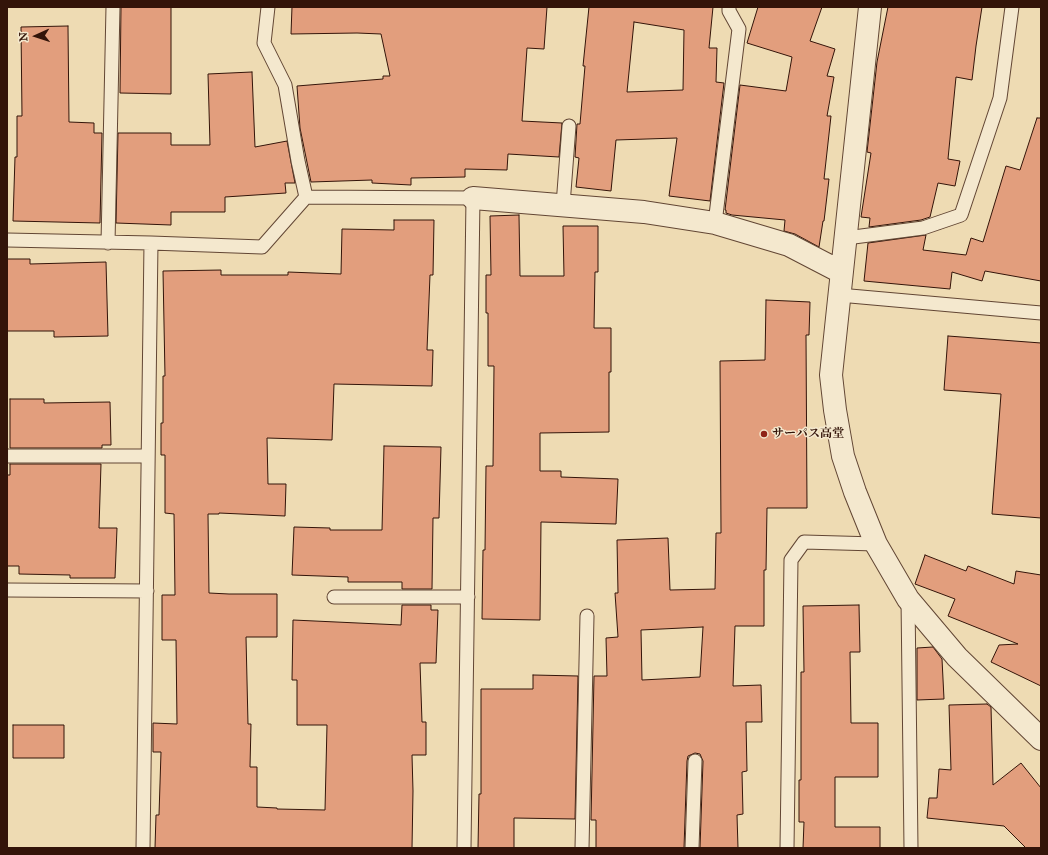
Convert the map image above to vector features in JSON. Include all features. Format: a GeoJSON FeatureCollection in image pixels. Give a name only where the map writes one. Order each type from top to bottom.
{"type":"FeatureCollection","features":[{"type":"Feature","properties":{"kind":"street"},"geometry":{"type":"LineString","coordinates":[[870,7],[831,375],[835,410],[844,456],[855,492],[876,544],[908,599],[957,657],[1041,739]]}},
{"type":"Feature","properties":{"kind":"street"},"geometry":{"type":"LineString","coordinates":[[473,198],[644,212],[715,223],[789,245],[841,272]]}},
{"type":"Feature","properties":{"kind":"lane"},"geometry":{"type":"LineString","coordinates":[[108,243],[113,7]]}},
{"type":"Feature","properties":{"kind":"lane"},"geometry":{"type":"LineString","coordinates":[[268,7],[264,43],[285,85],[298,161],[306,197]]}},
{"type":"Feature","properties":{"kind":"lane"},"geometry":{"type":"LineString","coordinates":[[715,223],[739,29],[729,11],[729,7]]}},
{"type":"Feature","properties":{"kind":"lane"},"geometry":{"type":"LineString","coordinates":[[846,238],[923,228],[961,215],[1000,98],[1012,7]]}},
{"type":"Feature","properties":{"kind":"lane"},"geometry":{"type":"LineString","coordinates":[[563,205],[569,126]]}},
{"type":"Feature","properties":{"kind":"lane"},"geometry":{"type":"LineString","coordinates":[[7,240],[262,247],[306,197],[473,198],[464,848]]}},
{"type":"Feature","properties":{"kind":"lane"},"geometry":{"type":"LineString","coordinates":[[143,848],[151,243]]}},
{"type":"Feature","properties":{"kind":"lane"},"geometry":{"type":"LineString","coordinates":[[839,295],[1041,313]]}},
{"type":"Feature","properties":{"kind":"lane"},"geometry":{"type":"LineString","coordinates":[[7,456],[148,456]]}},
{"type":"Feature","properties":{"kind":"lane"},"geometry":{"type":"LineString","coordinates":[[787,848],[791,560],[804,542],[876,544]]}},
{"type":"Feature","properties":{"kind":"lane"},"geometry":{"type":"LineString","coordinates":[[7,590],[147,591]]}},
{"type":"Feature","properties":{"kind":"lane"},"geometry":{"type":"LineString","coordinates":[[334,597],[468,597]]}},
{"type":"Feature","properties":{"kind":"lane"},"geometry":{"type":"LineString","coordinates":[[908,599],[911,848]]}},
{"type":"Feature","properties":{"kind":"lane"},"geometry":{"type":"LineString","coordinates":[[582,848],[587,616]]}},
{"type":"Feature","properties":{"kind":"lane"},"geometry":{"type":"LineString","coordinates":[[692,848],[695,760]]}},
{"type":"Feature","properties":{"kind":"building"},"geometry":{"type":"Polygon","coordinates":[[[121,7],[171,7],[171,94],[120,93],[121,7]]]}},
{"type":"Feature","properties":{"kind":"building"},"geometry":{"type":"Polygon","coordinates":[[[292,7],[547,7],[544,49],[527,48],[522,121],[562,123],[559,157],[508,154],[507,170],[465,169],[465,177],[411,178],[411,185],[372,183],[372,180],[311,182],[300,128],[297,86],[383,79],[383,76],[390,76],[381,34],[291,34],[292,7]]]}},
{"type":"Feature","properties":{"kind":"building"},"geometry":{"type":"Polygon","coordinates":[[[589,7],[713,7],[709,48],[717,48],[716,82],[724,83],[710,201],[669,196],[677,138],[616,140],[611,191],[576,187],[579,158],[575,157],[577,124],[580,124],[585,66],[583,66],[589,7]],[[634,22],[627,92],[683,90],[684,30],[634,22]]]}},
{"type":"Feature","properties":{"kind":"building"},"geometry":{"type":"Polygon","coordinates":[[[758,7],[822,7],[810,41],[835,49],[827,76],[834,77],[827,116],[831,116],[824,179],[829,179],[819,247],[795,234],[784,231],[785,220],[732,215],[726,213],[725,210],[740,85],[786,91],[792,57],[747,43],[758,7]]]}},
{"type":"Feature","properties":{"kind":"building"},"geometry":{"type":"Polygon","coordinates":[[[888,7],[982,7],[972,80],[956,77],[948,159],[960,161],[955,186],[938,183],[930,217],[921,220],[869,227],[870,218],[861,217],[871,153],[867,152],[877,62],[888,7]]]}},
{"type":"Feature","properties":{"kind":"building"},"geometry":{"type":"Polygon","coordinates":[[[68,26],[69,122],[94,123],[94,133],[102,133],[100,223],[13,221],[15,157],[17,157],[17,116],[22,116],[21,27],[68,26]]]}},
{"type":"Feature","properties":{"kind":"building"},"geometry":{"type":"Polygon","coordinates":[[[252,72],[255,147],[287,141],[295,183],[285,183],[286,193],[225,197],[225,212],[171,212],[171,225],[116,223],[118,133],[171,133],[171,145],[210,145],[208,74],[252,72]]]}},
{"type":"Feature","properties":{"kind":"building"},"geometry":{"type":"Polygon","coordinates":[[[1037,118],[1041,118],[1041,281],[985,271],[982,281],[952,272],[950,289],[864,281],[868,243],[926,235],[923,250],[966,255],[971,238],[983,242],[1006,166],[1020,170],[1037,118]]]}},
{"type":"Feature","properties":{"kind":"building"},"geometry":{"type":"Polygon","coordinates":[[[519,215],[520,276],[564,276],[563,226],[598,226],[598,272],[595,272],[594,328],[611,328],[609,432],[540,433],[540,471],[561,471],[561,477],[618,479],[616,524],[541,522],[540,620],[482,619],[486,466],[493,466],[494,366],[488,366],[488,313],[486,313],[486,275],[491,275],[490,216],[519,215]]]}},
{"type":"Feature","properties":{"kind":"building"},"geometry":{"type":"Polygon","coordinates":[[[394,220],[434,220],[433,275],[430,275],[427,350],[433,350],[432,386],[334,384],[332,440],[267,438],[268,484],[286,484],[285,516],[219,513],[208,514],[209,593],[277,594],[277,637],[246,637],[248,724],[251,724],[250,767],[257,767],[257,807],[277,809],[325,810],[327,725],[297,725],[297,680],[292,680],[293,620],[401,625],[402,605],[431,605],[431,610],[438,610],[436,663],[420,663],[422,722],[426,722],[426,755],[412,755],[412,848],[155,848],[156,815],[159,815],[161,752],[153,752],[153,723],[177,724],[176,640],[162,640],[162,595],[175,595],[174,514],[165,513],[165,455],[161,455],[163,376],[165,376],[163,271],[221,270],[221,275],[288,275],[288,272],[341,274],[342,229],[394,230],[394,220]]]}},
{"type":"Feature","properties":{"kind":"building"},"geometry":{"type":"Polygon","coordinates":[[[7,259],[30,259],[30,264],[106,262],[108,336],[54,337],[54,331],[7,331],[7,259]]]}},
{"type":"Feature","properties":{"kind":"building"},"geometry":{"type":"Polygon","coordinates":[[[766,300],[810,302],[809,335],[806,335],[807,508],[767,508],[766,570],[764,570],[764,626],[735,626],[733,686],[761,685],[762,722],[746,722],[747,771],[742,772],[743,814],[737,815],[738,848],[700,848],[703,761],[700,754],[695,753],[688,756],[687,761],[684,848],[596,848],[596,820],[591,820],[594,676],[607,676],[606,638],[618,637],[615,593],[618,593],[617,540],[668,538],[670,590],[715,589],[716,533],[721,533],[720,361],[765,360],[766,300]],[[703,627],[641,630],[642,680],[700,677],[703,627]]]}},
{"type":"Feature","properties":{"kind":"building"},"geometry":{"type":"Polygon","coordinates":[[[948,336],[1041,343],[1041,518],[992,514],[1001,394],[944,390],[948,336]]]}},
{"type":"Feature","properties":{"kind":"building"},"geometry":{"type":"Polygon","coordinates":[[[10,399],[44,399],[44,403],[110,402],[111,445],[102,445],[102,448],[10,448],[10,399]]]}},
{"type":"Feature","properties":{"kind":"building"},"geometry":{"type":"Polygon","coordinates":[[[384,446],[441,447],[439,518],[433,518],[432,589],[402,589],[402,582],[348,582],[348,577],[292,575],[294,527],[330,528],[330,530],[382,530],[384,446]]]}},
{"type":"Feature","properties":{"kind":"building"},"geometry":{"type":"Polygon","coordinates":[[[10,464],[101,464],[99,528],[117,528],[115,578],[70,578],[70,575],[19,574],[19,566],[7,566],[7,475],[10,475],[10,464]]]}},
{"type":"Feature","properties":{"kind":"building"},"geometry":{"type":"Polygon","coordinates":[[[925,555],[966,571],[968,566],[1014,584],[1016,571],[1041,575],[1041,686],[991,662],[999,645],[1018,644],[948,616],[955,599],[915,584],[925,555]]]}},
{"type":"Feature","properties":{"kind":"building"},"geometry":{"type":"Polygon","coordinates":[[[859,605],[860,652],[850,652],[851,723],[878,723],[878,777],[835,777],[835,827],[880,827],[880,848],[803,848],[804,822],[799,822],[799,780],[801,780],[801,672],[804,672],[803,606],[859,605]]]}},
{"type":"Feature","properties":{"kind":"building"},"geometry":{"type":"Polygon","coordinates":[[[933,647],[942,659],[944,699],[917,700],[917,648],[933,647]]]}},
{"type":"Feature","properties":{"kind":"building"},"geometry":{"type":"Polygon","coordinates":[[[533,675],[578,676],[575,819],[514,818],[514,848],[478,848],[479,794],[481,794],[481,689],[533,689],[533,675]]]}},
{"type":"Feature","properties":{"kind":"building"},"geometry":{"type":"Polygon","coordinates":[[[987,704],[991,707],[993,785],[1021,763],[1041,788],[1041,848],[1026,848],[1004,826],[927,818],[929,798],[937,798],[939,769],[951,770],[949,705],[987,704]]]}},
{"type":"Feature","properties":{"kind":"building"},"geometry":{"type":"Polygon","coordinates":[[[13,725],[64,725],[64,758],[13,758],[13,725]]]}},
{"type":"Feature","properties":{"kind":"place","name":"サーパス高堂"},"geometry":{"type":"Point","coordinates":[764,434]}}]}
